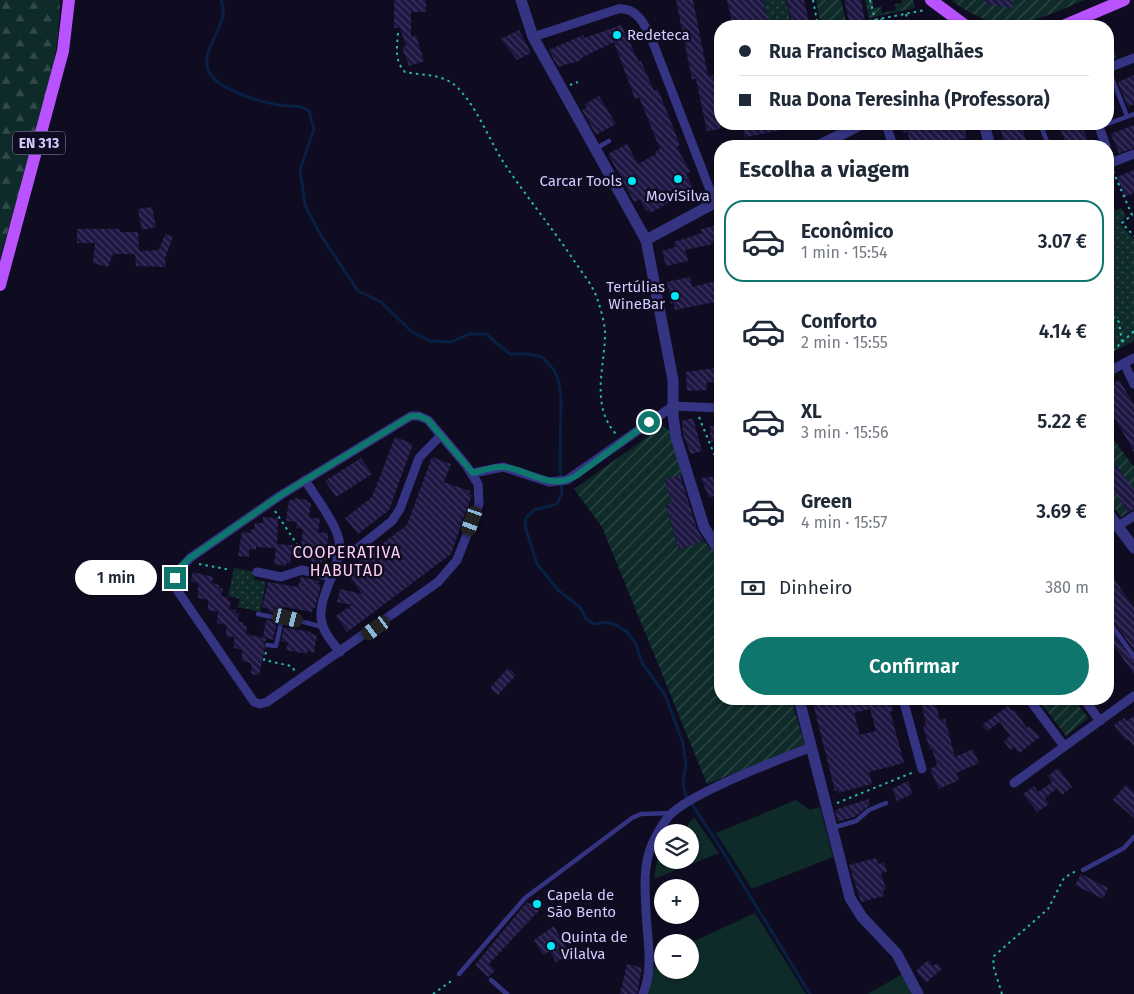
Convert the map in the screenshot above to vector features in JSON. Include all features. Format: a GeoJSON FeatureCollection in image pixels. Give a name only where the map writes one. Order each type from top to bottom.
{"type":"FeatureCollection","features":[{"type":"Feature","properties":{"kind":"main road","name":"EN 313"},"geometry":{"type":"LineString","coordinates":[[0,285],[63,52],[68,0]]}},
{"type":"Feature","properties":{"kind":"main road"},"geometry":{"type":"LineString","coordinates":[[1077,20],[1124,0]]}},
{"type":"Feature","properties":{"kind":"main road"},"geometry":{"type":"LineString","coordinates":[[930,4],[956,20]]}},
{"type":"Feature","properties":{"kind":"street"},"geometry":{"type":"LineString","coordinates":[[521,0],[533,37],[646,240],[673,380],[676,437],[704,527],[714,543]]}},
{"type":"Feature","properties":{"kind":"street"},"geometry":{"type":"LineString","coordinates":[[533,37],[618,9],[629,9],[638,16],[652,40],[714,191]]}},
{"type":"Feature","properties":{"kind":"street"},"geometry":{"type":"LineString","coordinates":[[1114,66],[1134,58]]}},
{"type":"Feature","properties":{"kind":"street"},"geometry":{"type":"LineString","coordinates":[[830,140],[850,130]]}},
{"type":"Feature","properties":{"kind":"street"},"geometry":{"type":"LineString","coordinates":[[1114,162],[1134,154]]}},
{"type":"Feature","properties":{"kind":"street"},"geometry":{"type":"LineString","coordinates":[[646,240],[714,203]]}},
{"type":"Feature","properties":{"kind":"street"},"geometry":{"type":"LineString","coordinates":[[1114,369],[1134,358]]}},
{"type":"Feature","properties":{"kind":"street"},"geometry":{"type":"LineString","coordinates":[[1124,363],[1134,384]]}},
{"type":"Feature","properties":{"kind":"street"},"geometry":{"type":"LineString","coordinates":[[473,473],[490,468],[503,467],[545,481],[560,482],[576,476],[673,406],[714,408]]}},
{"type":"Feature","properties":{"kind":"street"},"geometry":{"type":"LineString","coordinates":[[411,416],[424,418],[442,435],[473,473],[480,489],[479,504],[454,566],[438,582],[340,652],[264,703],[256,703],[251,700],[176,586],[176,575],[186,561],[270,502],[411,416]]}},
{"type":"Feature","properties":{"kind":"street"},"geometry":{"type":"LineString","coordinates":[[337,557],[361,546],[392,521],[400,509],[419,458],[442,435]]}},
{"type":"Feature","properties":{"kind":"street"},"geometry":{"type":"LineString","coordinates":[[305,480],[336,532],[339,544],[332,577],[321,613],[323,627],[340,652]]}},
{"type":"Feature","properties":{"kind":"street"},"geometry":{"type":"LineString","coordinates":[[1118,526],[1134,516]]}},
{"type":"Feature","properties":{"kind":"street"},"geometry":{"type":"LineString","coordinates":[[1114,521],[1134,548]]}},
{"type":"Feature","properties":{"kind":"street"},"geometry":{"type":"LineString","coordinates":[[257,572],[281,577],[302,570],[332,577]]}},
{"type":"Feature","properties":{"kind":"street"},"geometry":{"type":"LineString","coordinates":[[1014,783],[1134,696]]}},
{"type":"Feature","properties":{"kind":"street"},"geometry":{"type":"LineString","coordinates":[[801,705],[831,828],[853,905],[898,954],[918,994]]}},
{"type":"Feature","properties":{"kind":"street"},"geometry":{"type":"LineString","coordinates":[[905,705],[918,770]]}},
{"type":"Feature","properties":{"kind":"street"},"geometry":{"type":"LineString","coordinates":[[1033,705],[1064,746]]}},
{"type":"Feature","properties":{"kind":"street"},"geometry":{"type":"LineString","coordinates":[[1088,705],[1100,721]]}},
{"type":"Feature","properties":{"kind":"street"},"geometry":{"type":"LineString","coordinates":[[643,994],[649,967],[645,878],[647,858],[660,830],[673,813],[700,796],[812,747]]}},
{"type":"Feature","properties":{"kind":"lane"},"geometry":{"type":"LineString","coordinates":[[1114,84],[1126,116]]}},
{"type":"Feature","properties":{"kind":"lane"},"geometry":{"type":"LineString","coordinates":[[1114,120],[1134,114]]}},
{"type":"Feature","properties":{"kind":"lane"},"geometry":{"type":"LineString","coordinates":[[595,149],[609,142]]}},
{"type":"Feature","properties":{"kind":"lane"},"geometry":{"type":"LineString","coordinates":[[258,614],[282,620],[288,618],[323,627]]}},
{"type":"Feature","properties":{"kind":"lane"},"geometry":{"type":"LineString","coordinates":[[267,644],[276,646],[282,620]]}},
{"type":"Feature","properties":{"kind":"lane"},"geometry":{"type":"LineString","coordinates":[[1114,629],[1134,657]]}},
{"type":"Feature","properties":{"kind":"lane"},"geometry":{"type":"LineString","coordinates":[[831,828],[856,821],[869,810],[886,803]]}},
{"type":"Feature","properties":{"kind":"lane"},"geometry":{"type":"LineString","coordinates":[[459,974],[515,908],[544,883],[632,818],[642,814],[673,813]]}},
{"type":"Feature","properties":{"kind":"lane"},"geometry":{"type":"LineString","coordinates":[[1083,870],[1124,848],[1134,837]]}},
{"type":"Feature","properties":{"kind":"lane"},"geometry":{"type":"LineString","coordinates":[[491,980],[507,994]]}},
{"type":"Feature","properties":{"kind":"path"},"geometry":{"type":"LineString","coordinates":[[813,0],[817,20]]}},
{"type":"Feature","properties":{"kind":"path"},"geometry":{"type":"LineString","coordinates":[[870,0],[875,20],[906,14],[930,4]]}},
{"type":"Feature","properties":{"kind":"path"},"geometry":{"type":"LineString","coordinates":[[906,14],[908,20]]}},
{"type":"Feature","properties":{"kind":"path"},"geometry":{"type":"LineString","coordinates":[[398,32],[396,57],[400,66],[405,72],[430,75],[448,80],[458,88],[478,116],[506,167],[555,231],[589,283],[598,299],[605,331],[600,374],[604,409],[608,423],[614,431],[619,437],[627,438]]}},
{"type":"Feature","properties":{"kind":"path"},"geometry":{"type":"LineString","coordinates":[[570,85],[578,82]]}},
{"type":"Feature","properties":{"kind":"path"},"geometry":{"type":"LineString","coordinates":[[1114,173],[1132,214],[1122,223],[1134,236]]}},
{"type":"Feature","properties":{"kind":"path"},"geometry":{"type":"LineString","coordinates":[[1114,317],[1119,322],[1122,342]]}},
{"type":"Feature","properties":{"kind":"path"},"geometry":{"type":"LineString","coordinates":[[1114,349],[1134,331]]}},
{"type":"Feature","properties":{"kind":"path"},"geometry":{"type":"LineString","coordinates":[[698,412],[714,454]]}},
{"type":"Feature","properties":{"kind":"path"},"geometry":{"type":"LineString","coordinates":[[270,502],[298,546],[295,555],[302,570]]}},
{"type":"Feature","properties":{"kind":"path"},"geometry":{"type":"LineString","coordinates":[[186,561],[231,570]]}},
{"type":"Feature","properties":{"kind":"path"},"geometry":{"type":"LineString","coordinates":[[267,644],[264,660],[291,666],[301,679]]}},
{"type":"Feature","properties":{"kind":"path"},"geometry":{"type":"LineString","coordinates":[[826,807],[918,770]]}},
{"type":"Feature","properties":{"kind":"path"},"geometry":{"type":"LineString","coordinates":[[1002,994],[993,965],[994,956],[1048,909],[1064,878],[1072,872],[1083,870]]}},
{"type":"Feature","properties":{"kind":"path"},"geometry":{"type":"LineString","coordinates":[[433,994],[459,974]]}},
{"type":"Feature","properties":{"kind":"green space"},"geometry":{"type":"Polygon","coordinates":[[[0,0],[60,0],[54,64],[47,97],[39,130],[0,257],[0,0]]]}},
{"type":"Feature","properties":{"kind":"green space"},"geometry":{"type":"Polygon","coordinates":[[[763,0],[786,0],[791,20],[768,20],[763,0]]]}},
{"type":"Feature","properties":{"kind":"green space"},"geometry":{"type":"Polygon","coordinates":[[[816,0],[841,0],[846,20],[820,20],[816,0]]]}},
{"type":"Feature","properties":{"kind":"green space"},"geometry":{"type":"Polygon","coordinates":[[[865,0],[872,0],[874,8],[881,7],[882,13],[896,10],[895,4],[902,3],[902,0],[913,0],[915,8],[869,18],[865,0]]]}},
{"type":"Feature","properties":{"kind":"green space"},"geometry":{"type":"Polygon","coordinates":[[[1085,0],[1033,20],[988,20],[971,13],[952,1],[1085,0]]]}},
{"type":"Feature","properties":{"kind":"green space"},"geometry":{"type":"Polygon","coordinates":[[[1121,208],[1126,216],[1119,223],[1134,239],[1134,341],[1114,351],[1114,211],[1121,208]]]}},
{"type":"Feature","properties":{"kind":"green space"},"geometry":{"type":"Polygon","coordinates":[[[663,426],[671,432],[683,475],[665,480],[672,503],[666,506],[679,549],[704,541],[714,552],[714,705],[793,705],[805,745],[707,784],[602,527],[574,489],[663,426]]]}},
{"type":"Feature","properties":{"kind":"green space"},"geometry":{"type":"Polygon","coordinates":[[[1114,440],[1134,467],[1134,509],[1121,517],[1114,508],[1114,440]]]}},
{"type":"Feature","properties":{"kind":"green space"},"geometry":{"type":"Polygon","coordinates":[[[234,568],[255,572],[254,579],[266,582],[260,612],[238,607],[240,599],[228,596],[234,568]]]}},
{"type":"Feature","properties":{"kind":"green space"},"geometry":{"type":"Polygon","coordinates":[[[1043,705],[1078,705],[1088,718],[1066,736],[1043,705]]]}},
{"type":"Feature","properties":{"kind":"green space"},"geometry":{"type":"Polygon","coordinates":[[[796,800],[810,810],[820,807],[833,857],[752,889],[716,833],[796,800]]]}},
{"type":"Feature","properties":{"kind":"green space"},"geometry":{"type":"Polygon","coordinates":[[[694,817],[699,824],[688,824],[694,817]]]}},
{"type":"Feature","properties":{"kind":"green space"},"geometry":{"type":"Polygon","coordinates":[[[699,824],[719,853],[699,861],[699,824]]]}},
{"type":"Feature","properties":{"kind":"green space"},"geometry":{"type":"Polygon","coordinates":[[[656,869],[679,869],[654,879],[656,869]]]}},
{"type":"Feature","properties":{"kind":"green space"},"geometry":{"type":"Polygon","coordinates":[[[755,913],[806,994],[645,994],[654,969],[654,979],[699,979],[699,939],[755,913]]]}},
{"type":"Feature","properties":{"kind":"green space"},"geometry":{"type":"Polygon","coordinates":[[[904,973],[912,994],[868,994],[904,973]]]}},
{"type":"Feature","properties":{"kind":"building"},"geometry":{"type":"Polygon","coordinates":[[[394,0],[426,0],[426,12],[411,12],[411,37],[416,35],[424,61],[409,66],[402,47],[406,46],[400,28],[394,28],[394,0]]]}},
{"type":"Feature","properties":{"kind":"building"},"geometry":{"type":"Polygon","coordinates":[[[676,0],[693,0],[708,76],[713,75],[714,80],[714,130],[707,131],[696,79],[692,79],[676,0]]]}},
{"type":"Feature","properties":{"kind":"building"},"geometry":{"type":"Polygon","coordinates":[[[727,0],[763,0],[768,20],[732,20],[727,0]]]}},
{"type":"Feature","properties":{"kind":"building"},"geometry":{"type":"Polygon","coordinates":[[[787,0],[804,0],[809,20],[792,20],[787,0]]]}},
{"type":"Feature","properties":{"kind":"building"},"geometry":{"type":"Polygon","coordinates":[[[844,0],[861,0],[865,20],[849,20],[844,0]]]}},
{"type":"Feature","properties":{"kind":"building"},"geometry":{"type":"Polygon","coordinates":[[[985,0],[1011,0],[1014,8],[985,4],[985,0]]]}},
{"type":"Feature","properties":{"kind":"building"},"geometry":{"type":"Polygon","coordinates":[[[621,25],[639,62],[641,61],[654,91],[658,89],[680,145],[677,147],[690,172],[686,174],[693,187],[689,189],[690,191],[650,213],[649,210],[646,211],[640,199],[634,202],[608,154],[627,144],[638,164],[656,154],[655,151],[660,149],[639,97],[635,99],[614,42],[581,58],[582,60],[558,67],[549,50],[583,35],[584,38],[621,25]]]}},
{"type":"Feature","properties":{"kind":"building"},"geometry":{"type":"Polygon","coordinates":[[[519,30],[531,53],[517,60],[501,39],[519,30]]]}},
{"type":"Feature","properties":{"kind":"building"},"geometry":{"type":"Polygon","coordinates":[[[1134,75],[1134,104],[1128,107],[1118,82],[1134,75]]]}},
{"type":"Feature","properties":{"kind":"building"},"geometry":{"type":"Polygon","coordinates":[[[599,96],[616,124],[596,135],[582,110],[587,107],[585,104],[599,96]]]}},
{"type":"Feature","properties":{"kind":"building"},"geometry":{"type":"Polygon","coordinates":[[[1134,125],[1134,148],[1119,153],[1111,134],[1134,125]]]}},
{"type":"Feature","properties":{"kind":"building"},"geometry":{"type":"Polygon","coordinates":[[[743,130],[782,130],[745,137],[743,130]]]}},
{"type":"Feature","properties":{"kind":"building"},"geometry":{"type":"Polygon","coordinates":[[[903,130],[965,130],[967,138],[958,140],[910,140],[907,132],[904,133],[903,130]]]}},
{"type":"Feature","properties":{"kind":"building"},"geometry":{"type":"Polygon","coordinates":[[[1001,130],[1023,130],[1026,140],[1003,140],[1001,130]]]}},
{"type":"Feature","properties":{"kind":"building"},"geometry":{"type":"Polygon","coordinates":[[[1060,130],[1083,130],[1088,140],[1065,140],[1060,130]]]}},
{"type":"Feature","properties":{"kind":"building"},"geometry":{"type":"Polygon","coordinates":[[[1134,170],[1134,193],[1125,197],[1117,177],[1134,170]]]}},
{"type":"Feature","properties":{"kind":"building"},"geometry":{"type":"Polygon","coordinates":[[[152,207],[156,227],[142,230],[138,209],[152,207]]]}},
{"type":"Feature","properties":{"kind":"building"},"geometry":{"type":"Polygon","coordinates":[[[714,226],[713,244],[685,250],[688,261],[666,266],[662,251],[675,247],[674,242],[702,233],[701,229],[714,226]]]}},
{"type":"Feature","properties":{"kind":"building"},"geometry":{"type":"Polygon","coordinates":[[[77,229],[120,229],[120,232],[138,232],[139,251],[159,250],[165,234],[173,237],[165,258],[166,267],[136,266],[135,254],[113,254],[108,267],[93,263],[95,243],[77,243],[77,229]]]}},
{"type":"Feature","properties":{"kind":"building"},"geometry":{"type":"Polygon","coordinates":[[[690,277],[692,287],[714,282],[714,302],[675,310],[674,303],[671,304],[667,282],[690,277]]]}},
{"type":"Feature","properties":{"kind":"building"},"geometry":{"type":"Polygon","coordinates":[[[714,368],[714,382],[706,383],[707,390],[687,391],[686,372],[714,368]]]}},
{"type":"Feature","properties":{"kind":"building"},"geometry":{"type":"Polygon","coordinates":[[[1119,380],[1134,404],[1134,452],[1114,417],[1114,383],[1119,380]]]}},
{"type":"Feature","properties":{"kind":"building"},"geometry":{"type":"Polygon","coordinates":[[[693,418],[702,451],[691,454],[683,435],[682,421],[693,418]]]}},
{"type":"Feature","properties":{"kind":"building"},"geometry":{"type":"Polygon","coordinates":[[[710,426],[714,426],[714,442],[711,442],[710,426]]]}},
{"type":"Feature","properties":{"kind":"building"},"geometry":{"type":"Polygon","coordinates":[[[395,437],[413,444],[389,510],[358,534],[345,518],[372,497],[395,437]]]}},
{"type":"Feature","properties":{"kind":"building"},"geometry":{"type":"Polygon","coordinates":[[[432,457],[451,464],[444,482],[470,491],[469,494],[472,495],[451,554],[347,632],[336,616],[352,605],[337,602],[340,589],[362,594],[346,571],[407,525],[432,457]]]}},
{"type":"Feature","properties":{"kind":"building"},"geometry":{"type":"Polygon","coordinates":[[[361,458],[372,474],[336,497],[325,481],[361,458]]]}},
{"type":"Feature","properties":{"kind":"building"},"geometry":{"type":"Polygon","coordinates":[[[1114,462],[1134,490],[1134,509],[1128,512],[1114,491],[1114,462]]]}},
{"type":"Feature","properties":{"kind":"building"},"geometry":{"type":"Polygon","coordinates":[[[680,475],[697,529],[704,541],[679,549],[666,505],[672,503],[665,480],[680,475]]]}},
{"type":"Feature","properties":{"kind":"building"},"geometry":{"type":"Polygon","coordinates":[[[714,476],[714,496],[709,498],[701,478],[714,476]]]}},
{"type":"Feature","properties":{"kind":"building"},"geometry":{"type":"Polygon","coordinates":[[[295,498],[307,500],[307,502],[311,503],[309,517],[320,519],[318,532],[328,533],[327,560],[322,560],[322,563],[309,561],[309,558],[291,554],[290,564],[286,563],[286,566],[274,564],[276,548],[256,547],[256,550],[249,549],[249,557],[238,556],[242,532],[251,533],[251,529],[254,530],[255,523],[263,523],[263,517],[278,518],[277,544],[301,546],[303,529],[296,528],[297,522],[286,521],[289,500],[294,500],[295,498]]]}},
{"type":"Feature","properties":{"kind":"building"},"geometry":{"type":"Polygon","coordinates":[[[193,572],[213,577],[212,583],[219,585],[219,588],[223,589],[221,596],[228,597],[227,600],[231,601],[229,609],[236,610],[235,613],[239,614],[238,621],[244,623],[243,626],[247,626],[246,634],[267,639],[263,644],[265,648],[259,675],[251,674],[252,666],[250,663],[242,661],[242,650],[234,648],[234,637],[226,636],[226,625],[217,623],[218,612],[208,610],[208,600],[198,598],[198,583],[191,581],[193,572]]]}},
{"type":"Feature","properties":{"kind":"building"},"geometry":{"type":"Polygon","coordinates":[[[301,577],[319,581],[318,584],[321,585],[315,608],[313,608],[312,612],[283,607],[281,615],[268,612],[269,609],[262,607],[268,582],[298,587],[301,577]]]}},
{"type":"Feature","properties":{"kind":"building"},"geometry":{"type":"Polygon","coordinates":[[[1114,579],[1134,608],[1134,650],[1114,622],[1114,579]]]}},
{"type":"Feature","properties":{"kind":"building"},"geometry":{"type":"Polygon","coordinates":[[[266,620],[277,622],[273,640],[263,637],[266,620]]]}},
{"type":"Feature","properties":{"kind":"building"},"geometry":{"type":"Polygon","coordinates":[[[284,627],[311,632],[311,634],[317,635],[314,653],[307,651],[307,654],[286,650],[288,643],[281,641],[284,627]]]}},
{"type":"Feature","properties":{"kind":"building"},"geometry":{"type":"Polygon","coordinates":[[[1114,634],[1134,661],[1134,674],[1114,646],[1114,634]]]}},
{"type":"Feature","properties":{"kind":"building"},"geometry":{"type":"Polygon","coordinates":[[[508,668],[516,675],[498,695],[490,688],[508,668]]]}},
{"type":"Feature","properties":{"kind":"building"},"geometry":{"type":"Polygon","coordinates":[[[814,705],[892,705],[893,711],[890,711],[904,763],[869,772],[872,784],[838,793],[838,790],[835,791],[814,705]],[[870,709],[854,713],[860,735],[876,731],[870,709]]]}},
{"type":"Feature","properties":{"kind":"building"},"geometry":{"type":"Polygon","coordinates":[[[922,705],[936,705],[940,720],[945,719],[955,757],[973,749],[979,763],[956,773],[959,780],[939,789],[930,769],[937,765],[932,749],[930,750],[923,726],[926,726],[922,705]]]}},
{"type":"Feature","properties":{"kind":"building"},"geometry":{"type":"Polygon","coordinates":[[[1008,706],[1012,711],[1014,710],[1027,728],[1029,726],[1040,737],[1019,753],[1014,747],[1010,750],[1004,741],[1010,736],[1000,722],[987,731],[982,725],[1008,706]]]}},
{"type":"Feature","properties":{"kind":"building"},"geometry":{"type":"Polygon","coordinates":[[[1134,716],[1134,747],[1128,739],[1126,741],[1114,725],[1124,718],[1126,721],[1134,716]]]}},
{"type":"Feature","properties":{"kind":"building"},"geometry":{"type":"Polygon","coordinates":[[[1058,768],[1072,787],[1062,795],[1057,788],[1045,798],[1049,804],[1037,812],[1023,794],[1034,786],[1038,792],[1052,782],[1048,776],[1058,768]]]}},
{"type":"Feature","properties":{"kind":"building"},"geometry":{"type":"Polygon","coordinates":[[[908,781],[912,794],[897,801],[892,789],[908,781]]]}},
{"type":"Feature","properties":{"kind":"building"},"geometry":{"type":"Polygon","coordinates":[[[1126,785],[1134,792],[1134,818],[1113,800],[1126,785]]]}},
{"type":"Feature","properties":{"kind":"building"},"geometry":{"type":"Polygon","coordinates":[[[868,799],[870,805],[854,817],[838,822],[835,810],[868,799]]]}},
{"type":"Feature","properties":{"kind":"building"},"geometry":{"type":"Polygon","coordinates":[[[876,858],[878,864],[884,862],[887,872],[881,873],[886,889],[883,890],[884,896],[861,902],[849,865],[876,858]]]}},
{"type":"Feature","properties":{"kind":"building"},"geometry":{"type":"Polygon","coordinates":[[[1081,874],[1108,888],[1103,899],[1075,885],[1081,874]]]}},
{"type":"Feature","properties":{"kind":"building"},"geometry":{"type":"Polygon","coordinates":[[[538,897],[544,905],[489,964],[495,971],[488,977],[475,965],[527,902],[529,904],[538,897]]]}},
{"type":"Feature","properties":{"kind":"building","name":"Quinta de Vilalva"},"geometry":{"type":"Polygon","coordinates":[[[554,926],[570,955],[556,962],[550,951],[543,955],[534,940],[554,926]]]}},
{"type":"Feature","properties":{"kind":"building"},"geometry":{"type":"Polygon","coordinates":[[[928,960],[933,966],[937,963],[942,969],[926,983],[916,971],[928,960]]]}},
{"type":"Feature","properties":{"kind":"building"},"geometry":{"type":"Polygon","coordinates":[[[627,964],[642,968],[637,994],[620,994],[627,964]]]}},
{"type":"Feature","properties":{"kind":"waterway"},"geometry":{"type":"LineString","coordinates":[[221,0],[222,17],[208,53],[208,70],[219,83],[239,94],[261,101],[298,107],[309,111],[314,129],[300,170],[305,205],[320,234],[358,291],[381,302],[412,332],[430,341],[451,342],[469,334],[486,334],[510,354],[529,354],[542,357],[554,370],[558,379],[561,397],[560,465],[562,493],[557,504],[534,510],[526,518],[525,526],[537,564],[559,591],[580,607],[586,619],[595,624],[607,622],[618,626],[627,632],[635,642],[642,663],[665,695],[683,743],[686,765],[683,782],[685,794],[715,839],[810,994]]}},
{"type":"Feature","properties":{"kind":"place","name":"Redeteca"},"geometry":{"type":"Point","coordinates":[617,35]}},
{"type":"Feature","properties":{"kind":"place","name":"MoviSilva"},"geometry":{"type":"Point","coordinates":[678,179]}},
{"type":"Feature","properties":{"kind":"place","name":"Carcar Tools"},"geometry":{"type":"Point","coordinates":[632,181]}},
{"type":"Feature","properties":{"kind":"place","name":"Tertúlias WineBar"},"geometry":{"type":"Point","coordinates":[675,296]}},
{"type":"Feature","properties":{"kind":"place","name":"Capela de São Bento"},"geometry":{"type":"Point","coordinates":[537,904]}},
{"type":"Feature","properties":{"kind":"place","name":"Quinta de Vilalva"},"geometry":{"type":"Point","coordinates":[551,946]}},
{"type":"Feature","properties":{"kind":"district","name":"COOPERATIVA HABUTAD"},"geometry":{"type":"Point","coordinates":[347,561]}},
{"type":"Feature","properties":{"kind":"route"},"geometry":{"type":"LineString","coordinates":[[175,578],[180,567],[190,558],[275,498],[411,416],[419,416],[428,420],[473,473],[490,468],[503,467],[549,482],[560,482],[576,476],[649,422]]}}]}
